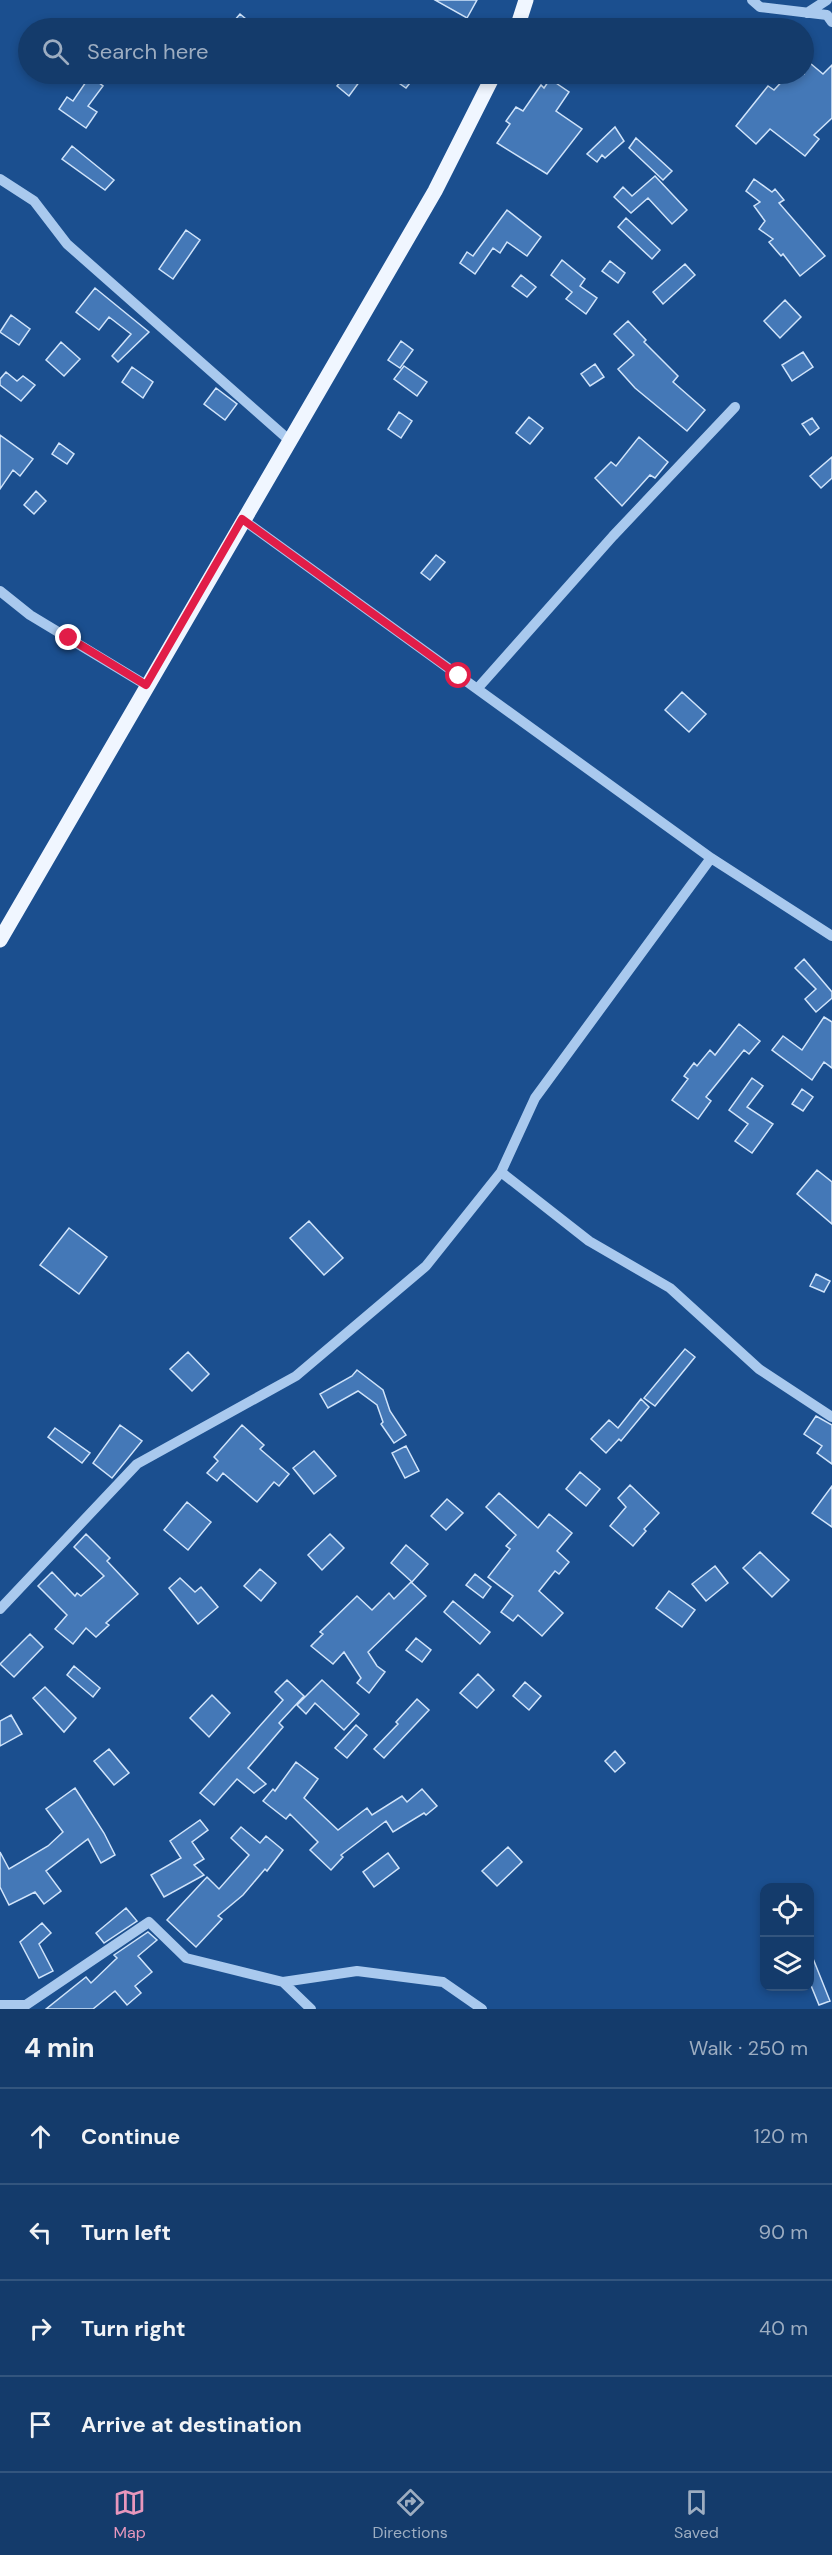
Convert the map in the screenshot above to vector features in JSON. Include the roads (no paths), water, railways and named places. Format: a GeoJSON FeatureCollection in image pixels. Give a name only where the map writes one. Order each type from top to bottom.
{"type":"FeatureCollection","features":[{"type":"Feature","properties":{"kind":"main road"},"geometry":{"type":"LineString","coordinates":[[520,18],[526,0]]}},
{"type":"Feature","properties":{"kind":"main road"},"geometry":{"type":"LineString","coordinates":[[0,940],[242,519],[435,191],[489,84]]}},
{"type":"Feature","properties":{"kind":"street"},"geometry":{"type":"LineString","coordinates":[[752,0],[760,7],[826,15],[832,22]]}},
{"type":"Feature","properties":{"kind":"street"},"geometry":{"type":"LineString","coordinates":[[807,13],[827,0]]}},
{"type":"Feature","properties":{"kind":"street"},"geometry":{"type":"LineString","coordinates":[[0,179],[34,201],[68,244],[289,440]]}},
{"type":"Feature","properties":{"kind":"street"},"geometry":{"type":"LineString","coordinates":[[477,689],[589,563],[735,407]]}},
{"type":"Feature","properties":{"kind":"street"},"geometry":{"type":"LineString","coordinates":[[242,519],[711,858],[832,936]]}},
{"type":"Feature","properties":{"kind":"street"},"geometry":{"type":"LineString","coordinates":[[0,591],[30,615],[146,685]]}},
{"type":"Feature","properties":{"kind":"street"},"geometry":{"type":"LineString","coordinates":[[0,1609],[137,1464],[296,1376],[426,1266],[501,1172],[535,1098],[711,858]]}},
{"type":"Feature","properties":{"kind":"street"},"geometry":{"type":"LineString","coordinates":[[501,1172],[589,1240],[670,1288],[759,1369],[832,1417]]}},
{"type":"Feature","properties":{"kind":"street"},"geometry":{"type":"LineString","coordinates":[[0,2005],[26,2005],[149,1922],[186,1958],[283,1982],[357,1971],[443,1982],[482,2009]]}},
{"type":"Feature","properties":{"kind":"street"},"geometry":{"type":"LineString","coordinates":[[283,1982],[310,2009]]}}]}
